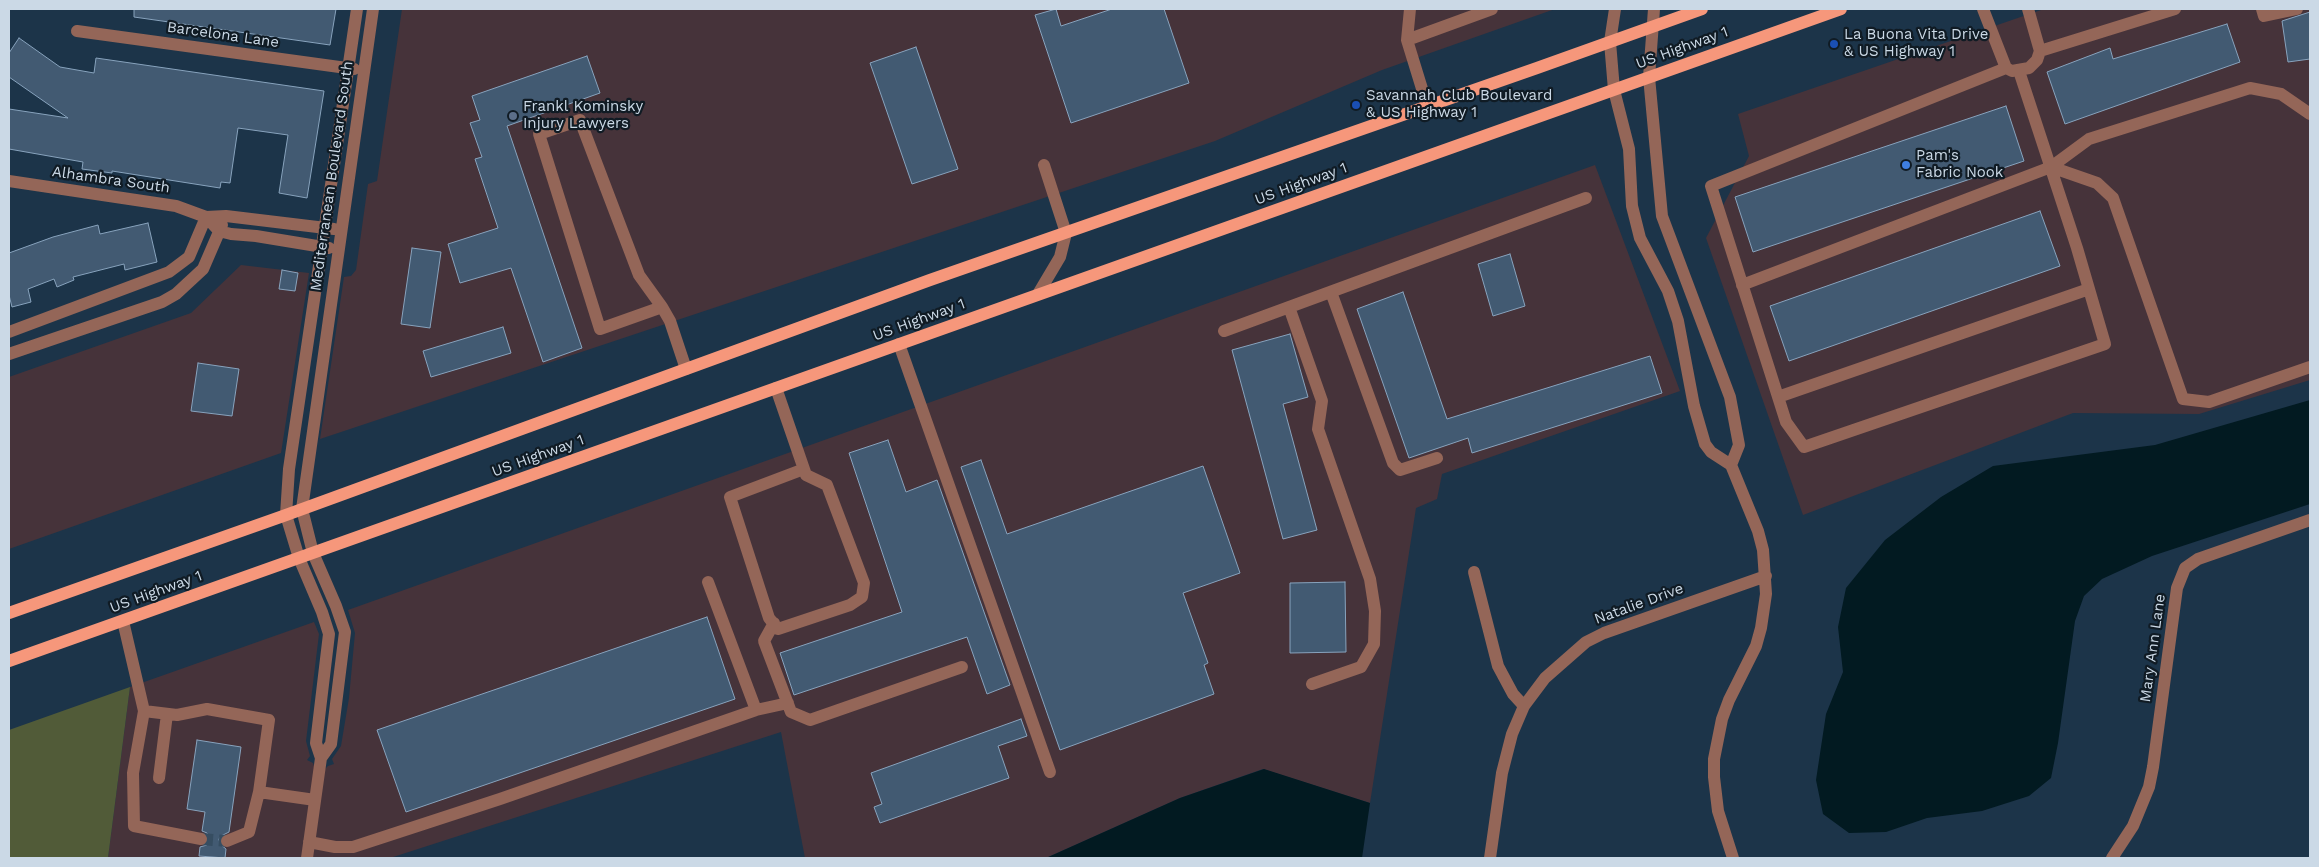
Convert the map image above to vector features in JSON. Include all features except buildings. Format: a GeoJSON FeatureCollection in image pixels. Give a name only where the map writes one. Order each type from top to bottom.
{"type":"FeatureCollection","features":[{"type":"Feature","properties":{"kind":"main road","name":"US Highway 1"},"geometry":{"type":"LineString","coordinates":[[9,613],[1066,233],[1702,9]]}},
{"type":"Feature","properties":{"kind":"main road","name":"US Highway 1"},"geometry":{"type":"LineString","coordinates":[[9,661],[1841,9]]}},
{"type":"Feature","properties":{"kind":"street","name":"Mediterranean Boulevard South"},"geometry":{"type":"LineString","coordinates":[[321,758],[316,742],[328,634],[299,558],[286,515],[289,468],[357,9]]}},
{"type":"Feature","properties":{"kind":"street","name":"Mediterranean Boulevard South"},"geometry":{"type":"LineString","coordinates":[[321,758],[331,744],[345,632],[313,553],[302,509],[373,9]]}},
{"type":"Feature","properties":{"kind":"street"},"geometry":{"type":"LineString","coordinates":[[1410,9],[1407,40],[1427,105]]}},
{"type":"Feature","properties":{"kind":"street"},"geometry":{"type":"LineString","coordinates":[[1407,40],[1492,9]]}},
{"type":"Feature","properties":{"kind":"street"},"geometry":{"type":"LineString","coordinates":[[1615,9],[1610,42],[1614,90],[1629,149],[1632,206],[1640,238],[1668,291],[1675,312],[1686,358],[1694,406],[1706,444],[1711,452],[1731,465],[1758,531],[1766,576],[1765,611],[1756,646],[1729,700],[1717,738],[1714,777],[1715,792],[1720,818],[1733,858]]}},
{"type":"Feature","properties":{"kind":"street"},"geometry":{"type":"LineString","coordinates":[[1654,9],[1651,28],[1649,77],[1662,216],[1730,397],[1739,445],[1731,465]]}},
{"type":"Feature","properties":{"kind":"street"},"geometry":{"type":"LineString","coordinates":[[1983,9],[2006,68],[2012,71],[2029,68],[2037,60],[2040,52],[2040,43],[2028,9]]}},
{"type":"Feature","properties":{"kind":"street"},"geometry":{"type":"LineString","coordinates":[[2040,52],[2175,9]]}},
{"type":"Feature","properties":{"kind":"street"},"geometry":{"type":"LineString","coordinates":[[2262,9],[2264,16],[2297,9]]}},
{"type":"Feature","properties":{"kind":"street","name":"Barcelona Lane"},"geometry":{"type":"LineString","coordinates":[[77,31],[364,71]]}},
{"type":"Feature","properties":{"kind":"street"},"geometry":{"type":"LineString","coordinates":[[2006,68],[1711,186],[1786,422],[1804,447],[2105,344],[2019,70]]}},
{"type":"Feature","properties":{"kind":"street"},"geometry":{"type":"LineString","coordinates":[[1742,285],[2051,167],[2089,139],[2250,88],[2282,94],[2310,114]]}},
{"type":"Feature","properties":{"kind":"street"},"geometry":{"type":"LineString","coordinates":[[662,307],[600,329],[539,134],[580,120],[639,275],[662,307],[670,321],[686,369]]}},
{"type":"Feature","properties":{"kind":"street"},"geometry":{"type":"LineString","coordinates":[[1038,294],[1060,257],[1066,233],[1044,165]]}},
{"type":"Feature","properties":{"kind":"street"},"geometry":{"type":"LineString","coordinates":[[2051,167],[2097,183],[2113,198],[2182,399],[2209,402],[2310,367]]}},
{"type":"Feature","properties":{"kind":"street","name":"Alhambra South"},"geometry":{"type":"LineString","coordinates":[[9,181],[176,206],[206,217],[226,216],[341,230]]}},
{"type":"Feature","properties":{"kind":"street"},"geometry":{"type":"LineString","coordinates":[[1224,331],[1586,198]]}},
{"type":"Feature","properties":{"kind":"street"},"geometry":{"type":"LineString","coordinates":[[9,354],[162,302],[188,285],[203,269],[226,216]]}},
{"type":"Feature","properties":{"kind":"street"},"geometry":{"type":"LineString","coordinates":[[9,332],[169,272],[189,258],[206,217]]}},
{"type":"Feature","properties":{"kind":"street","name":"Alhambra South"},"geometry":{"type":"LineString","coordinates":[[206,217],[219,231]]}},
{"type":"Feature","properties":{"kind":"street"},"geometry":{"type":"LineString","coordinates":[[219,231],[338,249]]}},
{"type":"Feature","properties":{"kind":"street"},"geometry":{"type":"LineString","coordinates":[[1778,397],[2089,289]]}},
{"type":"Feature","properties":{"kind":"street"},"geometry":{"type":"LineString","coordinates":[[1330,292],[1393,463],[1400,470],[1437,458]]}},
{"type":"Feature","properties":{"kind":"street"},"geometry":{"type":"LineString","coordinates":[[1675,312],[1696,306]]}},
{"type":"Feature","properties":{"kind":"street"},"geometry":{"type":"LineString","coordinates":[[1289,307],[1322,401],[1318,429],[1370,579],[1375,611],[1374,644],[1361,667],[1312,684]]}},
{"type":"Feature","properties":{"kind":"street"},"geometry":{"type":"LineString","coordinates":[[899,344],[1050,772]]}},
{"type":"Feature","properties":{"kind":"street"},"geometry":{"type":"LineString","coordinates":[[308,345],[324,347]]}},
{"type":"Feature","properties":{"kind":"street"},"geometry":{"type":"LineString","coordinates":[[776,388],[804,469],[806,475],[828,485],[864,583],[862,597],[850,605],[778,629],[770,618],[730,497],[804,469]]}},
{"type":"Feature","properties":{"kind":"street","name":"Mary Ann Lane"},"geometry":{"type":"LineString","coordinates":[[2112,858],[2133,826],[2149,787],[2177,588],[2185,568],[2198,558],[2310,520]]}},
{"type":"Feature","properties":{"kind":"street"},"geometry":{"type":"LineString","coordinates":[[1474,572],[1498,666],[1513,694],[1524,706]]}},
{"type":"Feature","properties":{"kind":"street","name":"Natalie Drive"},"geometry":{"type":"LineString","coordinates":[[1490,858],[1506,754],[1512,734],[1524,706],[1545,678],[1586,642],[1621,626],[1766,576]]}},
{"type":"Feature","properties":{"kind":"street"},"geometry":{"type":"LineString","coordinates":[[708,582],[756,710]]}},
{"type":"Feature","properties":{"kind":"street"},"geometry":{"type":"LineString","coordinates":[[123,621],[144,711],[133,773],[134,826],[146,830],[201,839]]}},
{"type":"Feature","properties":{"kind":"street"},"geometry":{"type":"LineString","coordinates":[[774,623],[764,641],[792,712],[810,720],[962,667]]}},
{"type":"Feature","properties":{"kind":"street"},"geometry":{"type":"LineString","coordinates":[[321,702],[337,704]]}},
{"type":"Feature","properties":{"kind":"street"},"geometry":{"type":"LineString","coordinates":[[309,842],[353,847],[500,800],[756,710],[788,703]]}},
{"type":"Feature","properties":{"kind":"street"},"geometry":{"type":"LineString","coordinates":[[144,711],[176,715],[207,709],[269,720],[259,792],[249,832],[227,841]]}},
{"type":"Feature","properties":{"kind":"street"},"geometry":{"type":"LineString","coordinates":[[159,778],[167,714]]}},
{"type":"Feature","properties":{"kind":"street"},"geometry":{"type":"LineString","coordinates":[[307,858],[321,758]]}},
{"type":"Feature","properties":{"kind":"street"},"geometry":{"type":"LineString","coordinates":[[259,792],[315,800]]}},
{"type":"Feature","properties":{"kind":"shaded area"},"geometry":{"type":"Polygon","coordinates":[[[402,9],[1555,9],[1382,70],[1215,141],[320,439],[344,277],[351,276],[356,270],[368,184],[377,181],[402,9]]]}},
{"type":"Feature","properties":{"kind":"shaded area"},"geometry":{"type":"Polygon","coordinates":[[[2044,9],[2310,9],[2310,380],[2199,414],[2073,413],[1803,515],[1706,238],[1749,156],[1738,114],[2044,9]]]}},
{"type":"Feature","properties":{"kind":"shaded area"},"geometry":{"type":"Polygon","coordinates":[[[1595,165],[1680,391],[1442,474],[1437,499],[1416,508],[1370,803],[1263,769],[1180,798],[1046,858],[805,858],[781,732],[390,858],[108,858],[130,687],[314,622],[319,634],[306,741],[310,756],[307,760],[313,763],[315,769],[324,770],[334,764],[332,759],[341,746],[349,698],[355,633],[348,610],[1595,165]]]}},
{"type":"Feature","properties":{"kind":"shaded area"},"geometry":{"type":"Polygon","coordinates":[[[241,265],[309,273],[281,453],[9,549],[9,377],[191,313],[241,265]]]}},
{"type":"Feature","properties":{"kind":"green space"},"geometry":{"type":"Polygon","coordinates":[[[130,687],[108,858],[9,858],[9,730],[130,687]]]}},
{"type":"Feature","properties":{"kind":"water"},"geometry":{"type":"Polygon","coordinates":[[[2310,400],[2310,504],[2152,556],[2102,579],[2084,596],[2075,621],[2058,743],[2051,778],[2029,796],[1982,811],[1927,818],[1886,832],[1849,833],[1823,814],[1816,780],[1826,714],[1843,672],[1838,627],[1846,588],[1885,540],[1941,497],[1993,466],[2155,445],[2310,400]]]}},
{"type":"Feature","properties":{"kind":"water"},"geometry":{"type":"Polygon","coordinates":[[[1264,769],[1370,803],[1362,858],[1046,858],[1180,798],[1264,769]]]}},
{"type":"Feature","properties":{"kind":"tunnel"},"geometry":{"type":"LineString","coordinates":[[201,839],[227,841]]}},
{"type":"Feature","properties":{"kind":"place","name":"La Buona Vita Drive & US Highway 1"},"geometry":{"type":"Point","coordinates":[1834,44]}},
{"type":"Feature","properties":{"kind":"place","name":"Savannah Club Boulevard & US Highway 1"},"geometry":{"type":"Point","coordinates":[1356,105]}},
{"type":"Feature","properties":{"kind":"place","name":"Frankl Kominsky Injury Lawyers"},"geometry":{"type":"Point","coordinates":[513,116]}},
{"type":"Feature","properties":{"kind":"place","name":"Pam's Fabric Nook"},"geometry":{"type":"Point","coordinates":[1906,165]}}]}
